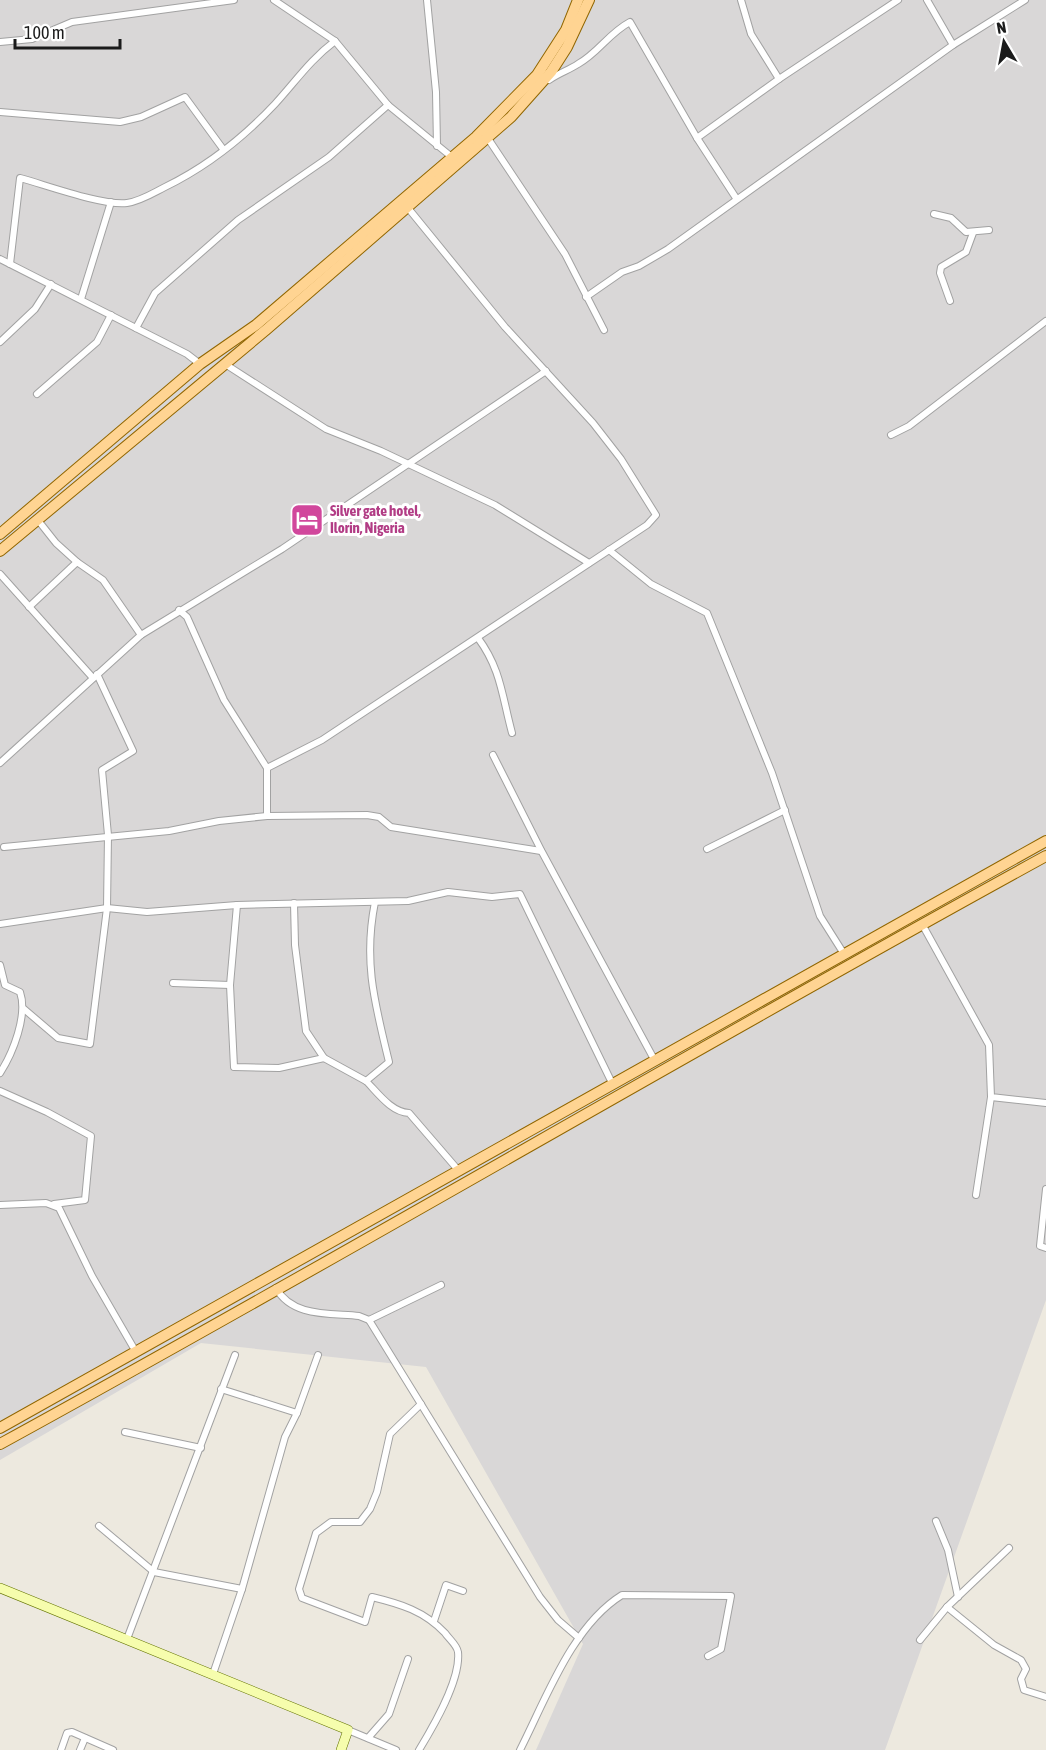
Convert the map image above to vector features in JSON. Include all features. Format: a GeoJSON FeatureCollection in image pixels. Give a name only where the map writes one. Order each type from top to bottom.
{"type":"FeatureCollection","features":[{"type":"Feature","properties":{"kind":"main road"},"geometry":{"type":"LineString","coordinates":[[0,534],[200,364],[256,325],[453,158],[537,75],[566,30],[578,0]]}},
{"type":"Feature","properties":{"kind":"main road"},"geometry":{"type":"LineString","coordinates":[[0,551],[408,208],[487,137],[539,88],[567,47],[589,0]]}},
{"type":"Feature","properties":{"kind":"main road"},"geometry":{"type":"LineString","coordinates":[[147,408],[157,418]]}},
{"type":"Feature","properties":{"kind":"main road"},"geometry":{"type":"LineString","coordinates":[[0,1428],[1046,841]]}},
{"type":"Feature","properties":{"kind":"main road"},"geometry":{"type":"LineString","coordinates":[[0,1444],[276,1288],[494,1169],[922,924],[1046,856]]}},
{"type":"Feature","properties":{"kind":"street"},"geometry":{"type":"LineString","coordinates":[[0,42],[32,39],[66,23],[234,0]]}},
{"type":"Feature","properties":{"kind":"street"},"geometry":{"type":"LineString","coordinates":[[274,0],[335,42],[388,105],[453,158]]}},
{"type":"Feature","properties":{"kind":"street"},"geometry":{"type":"LineString","coordinates":[[427,0],[436,92],[437,146]]}},
{"type":"Feature","properties":{"kind":"street"},"geometry":{"type":"LineString","coordinates":[[741,0],[751,34],[779,79]]}},
{"type":"Feature","properties":{"kind":"street"},"geometry":{"type":"LineString","coordinates":[[697,138],[779,79],[898,0]]}},
{"type":"Feature","properties":{"kind":"street"},"geometry":{"type":"LineString","coordinates":[[927,0],[953,45]]}},
{"type":"Feature","properties":{"kind":"street"},"geometry":{"type":"LineString","coordinates":[[586,297],[622,272],[639,266],[668,249],[736,198],[953,45],[1017,2],[1025,0]]}},
{"type":"Feature","properties":{"kind":"street"},"geometry":{"type":"LineString","coordinates":[[539,88],[560,72],[579,64],[615,30],[630,22],[697,138],[736,198]]}},
{"type":"Feature","properties":{"kind":"street"},"geometry":{"type":"LineString","coordinates":[[10,264],[20,178],[111,202],[126,203],[140,199],[194,173],[273,106],[311,60],[335,42]]}},
{"type":"Feature","properties":{"kind":"street"},"geometry":{"type":"LineString","coordinates":[[0,112],[120,122],[141,117],[185,97],[223,149]]}},
{"type":"Feature","properties":{"kind":"street"},"geometry":{"type":"LineString","coordinates":[[136,328],[155,293],[221,234],[255,206],[329,158],[388,105]]}},
{"type":"Feature","properties":{"kind":"street"},"geometry":{"type":"LineString","coordinates":[[487,137],[558,244],[604,330]]}},
{"type":"Feature","properties":{"kind":"street"},"geometry":{"type":"LineString","coordinates":[[81,299],[111,202]]}},
{"type":"Feature","properties":{"kind":"street"},"geometry":{"type":"LineString","coordinates":[[267,768],[322,740],[609,550],[656,515],[614,450],[505,327],[408,208]]}},
{"type":"Feature","properties":{"kind":"street"},"geometry":{"type":"LineString","coordinates":[[934,214],[951,218],[966,232],[989,230]]}},
{"type":"Feature","properties":{"kind":"street"},"geometry":{"type":"LineString","coordinates":[[950,301],[940,273],[941,267],[966,252],[973,232]]}},
{"type":"Feature","properties":{"kind":"street"},"geometry":{"type":"LineString","coordinates":[[0,259],[187,354],[200,364]]}},
{"type":"Feature","properties":{"kind":"street"},"geometry":{"type":"LineString","coordinates":[[0,342],[35,309],[51,284]]}},
{"type":"Feature","properties":{"kind":"street"},"geometry":{"type":"LineString","coordinates":[[37,394],[97,342],[111,315]]}},
{"type":"Feature","properties":{"kind":"street"},"geometry":{"type":"LineString","coordinates":[[891,435],[909,426],[1046,321]]}},
{"type":"Feature","properties":{"kind":"street"},"geometry":{"type":"LineString","coordinates":[[224,364],[326,429],[409,464],[495,505],[589,563]]}},
{"type":"Feature","properties":{"kind":"street"},"geometry":{"type":"LineString","coordinates":[[0,763],[141,635],[282,549],[546,371]]}},
{"type":"Feature","properties":{"kind":"street"},"geometry":{"type":"LineString","coordinates":[[37,519],[56,543],[77,562],[103,580],[141,635]]}},
{"type":"Feature","properties":{"kind":"street"},"geometry":{"type":"LineString","coordinates":[[609,550],[651,584],[706,613],[736,680],[785,810],[820,916],[844,954]]}},
{"type":"Feature","properties":{"kind":"street"},"geometry":{"type":"LineString","coordinates":[[29,607],[77,562]]}},
{"type":"Feature","properties":{"kind":"street"},"geometry":{"type":"LineString","coordinates":[[0,574],[95,676],[133,751],[102,770],[108,835],[107,908],[90,1044],[58,1038],[24,1009]]}},
{"type":"Feature","properties":{"kind":"street"},"geometry":{"type":"LineString","coordinates":[[187,618],[196,600]]}},
{"type":"Feature","properties":{"kind":"street"},"geometry":{"type":"LineString","coordinates":[[179,610],[187,618],[224,700],[267,768],[267,816]]}},
{"type":"Feature","properties":{"kind":"street"},"geometry":{"type":"LineString","coordinates":[[478,638],[491,656],[499,674],[512,733]]}},
{"type":"Feature","properties":{"kind":"street"},"geometry":{"type":"LineString","coordinates":[[493,755],[541,851],[655,1061]]}},
{"type":"Feature","properties":{"kind":"street"},"geometry":{"type":"LineString","coordinates":[[707,849],[785,810]]}},
{"type":"Feature","properties":{"kind":"street"},"geometry":{"type":"LineString","coordinates":[[4,847],[108,835],[169,831],[219,821],[267,816],[367,815],[379,817],[391,827],[541,851]]}},
{"type":"Feature","properties":{"kind":"street"},"geometry":{"type":"LineString","coordinates":[[0,924],[107,908],[147,912],[237,905],[408,901],[448,892],[492,897],[520,894],[613,1085]]}},
{"type":"Feature","properties":{"kind":"street"},"geometry":{"type":"LineString","coordinates":[[366,1081],[389,1062],[371,991],[369,932],[375,902]]}},
{"type":"Feature","properties":{"kind":"street"},"geometry":{"type":"LineString","coordinates":[[294,903],[295,945],[306,1031],[324,1058],[366,1081],[399,1113],[409,1113],[459,1171]]}},
{"type":"Feature","properties":{"kind":"street"},"geometry":{"type":"LineString","coordinates":[[237,905],[230,985],[234,1067],[279,1068],[324,1058]]}},
{"type":"Feature","properties":{"kind":"street"},"geometry":{"type":"LineString","coordinates":[[922,924],[989,1045],[991,1097],[976,1195]]}},
{"type":"Feature","properties":{"kind":"street"},"geometry":{"type":"LineString","coordinates":[[0,965],[5,985],[20,992],[24,1009],[6,1064],[0,1073]]}},
{"type":"Feature","properties":{"kind":"street"},"geometry":{"type":"LineString","coordinates":[[173,983],[230,985]]}},
{"type":"Feature","properties":{"kind":"street"},"geometry":{"type":"LineString","coordinates":[[0,1091],[47,1112],[91,1136],[85,1200],[54,1204],[0,1205]]}},
{"type":"Feature","properties":{"kind":"street"},"geometry":{"type":"LineString","coordinates":[[991,1097],[1046,1103]]}},
{"type":"Feature","properties":{"kind":"street"},"geometry":{"type":"LineString","coordinates":[[1046,1188],[1040,1245],[1046,1248]]}},
{"type":"Feature","properties":{"kind":"street"},"geometry":{"type":"LineString","coordinates":[[54,1204],[59,1209],[92,1276],[136,1352]]}},
{"type":"Feature","properties":{"kind":"street"},"geometry":{"type":"LineString","coordinates":[[369,1320],[441,1285]]}},
{"type":"Feature","properties":{"kind":"street"},"geometry":{"type":"LineString","coordinates":[[276,1288],[282,1299],[293,1308],[358,1316],[369,1320],[540,1596],[558,1620],[579,1638]]}},
{"type":"Feature","properties":{"kind":"street"},"geometry":{"type":"LineString","coordinates":[[127,1639],[235,1355]]}},
{"type":"Feature","properties":{"kind":"street"},"geometry":{"type":"LineString","coordinates":[[213,1674],[242,1589],[285,1437],[297,1413],[318,1355]]}},
{"type":"Feature","properties":{"kind":"street"},"geometry":{"type":"LineString","coordinates":[[221,1389],[297,1413]]}},
{"type":"Feature","properties":{"kind":"street"},"geometry":{"type":"LineString","coordinates":[[419,1750],[447,1697],[457,1661],[458,1650],[454,1643],[434,1621],[412,1608],[372,1597],[365,1622],[302,1598],[299,1589],[316,1533],[331,1522],[360,1522],[370,1509],[376,1492],[390,1434],[421,1404]]}},
{"type":"Feature","properties":{"kind":"street"},"geometry":{"type":"LineString","coordinates":[[125,1432],[201,1448]]}},
{"type":"Feature","properties":{"kind":"street"},"geometry":{"type":"LineString","coordinates":[[936,1521],[951,1560],[958,1597]]}},
{"type":"Feature","properties":{"kind":"street"},"geometry":{"type":"LineString","coordinates":[[99,1526],[153,1572],[242,1589]]}},
{"type":"Feature","properties":{"kind":"street"},"geometry":{"type":"LineString","coordinates":[[920,1640],[947,1607],[1009,1548]]}},
{"type":"Feature","properties":{"kind":"street"},"geometry":{"type":"LineString","coordinates":[[434,1621],[446,1585],[463,1591]]}},
{"type":"Feature","properties":{"kind":"street"},"geometry":{"type":"LineString","coordinates":[[0,1588],[396,1750]]}},
{"type":"Feature","properties":{"kind":"street"},"geometry":{"type":"LineString","coordinates":[[520,1750],[579,1638],[598,1614],[622,1595],[730,1596],[721,1648],[708,1656]]}},
{"type":"Feature","properties":{"kind":"street"},"geometry":{"type":"LineString","coordinates":[[947,1607],[994,1645],[1021,1660],[1026,1670],[1021,1679],[1024,1690],[1046,1697]]}},
{"type":"Feature","properties":{"kind":"street"},"geometry":{"type":"LineString","coordinates":[[368,1738],[389,1714],[408,1659]]}},
{"type":"Feature","properties":{"kind":"street"},"geometry":{"type":"LineString","coordinates":[[340,1750],[348,1730]]}},
{"type":"Feature","properties":{"kind":"street"},"geometry":{"type":"LineString","coordinates":[[61,1750],[67,1733],[85,1738],[102,1748],[113,1750]]}},
{"type":"Feature","properties":{"kind":"street"},"geometry":{"type":"LineString","coordinates":[[80,1750],[85,1738]]}},
{"type":"Feature","properties":{"kind":"shaded area"},"geometry":{"type":"Polygon","coordinates":[[[0,0],[1046,0],[1046,1300],[885,1750],[536,1750],[583,1644],[426,1367],[201,1343],[0,1460],[0,0]]]}},
{"type":"Feature","properties":{"kind":"place","name":"Silver gate hotel, Ilorin, Nigeria"},"geometry":{"type":"Point","coordinates":[307,520]}}]}
